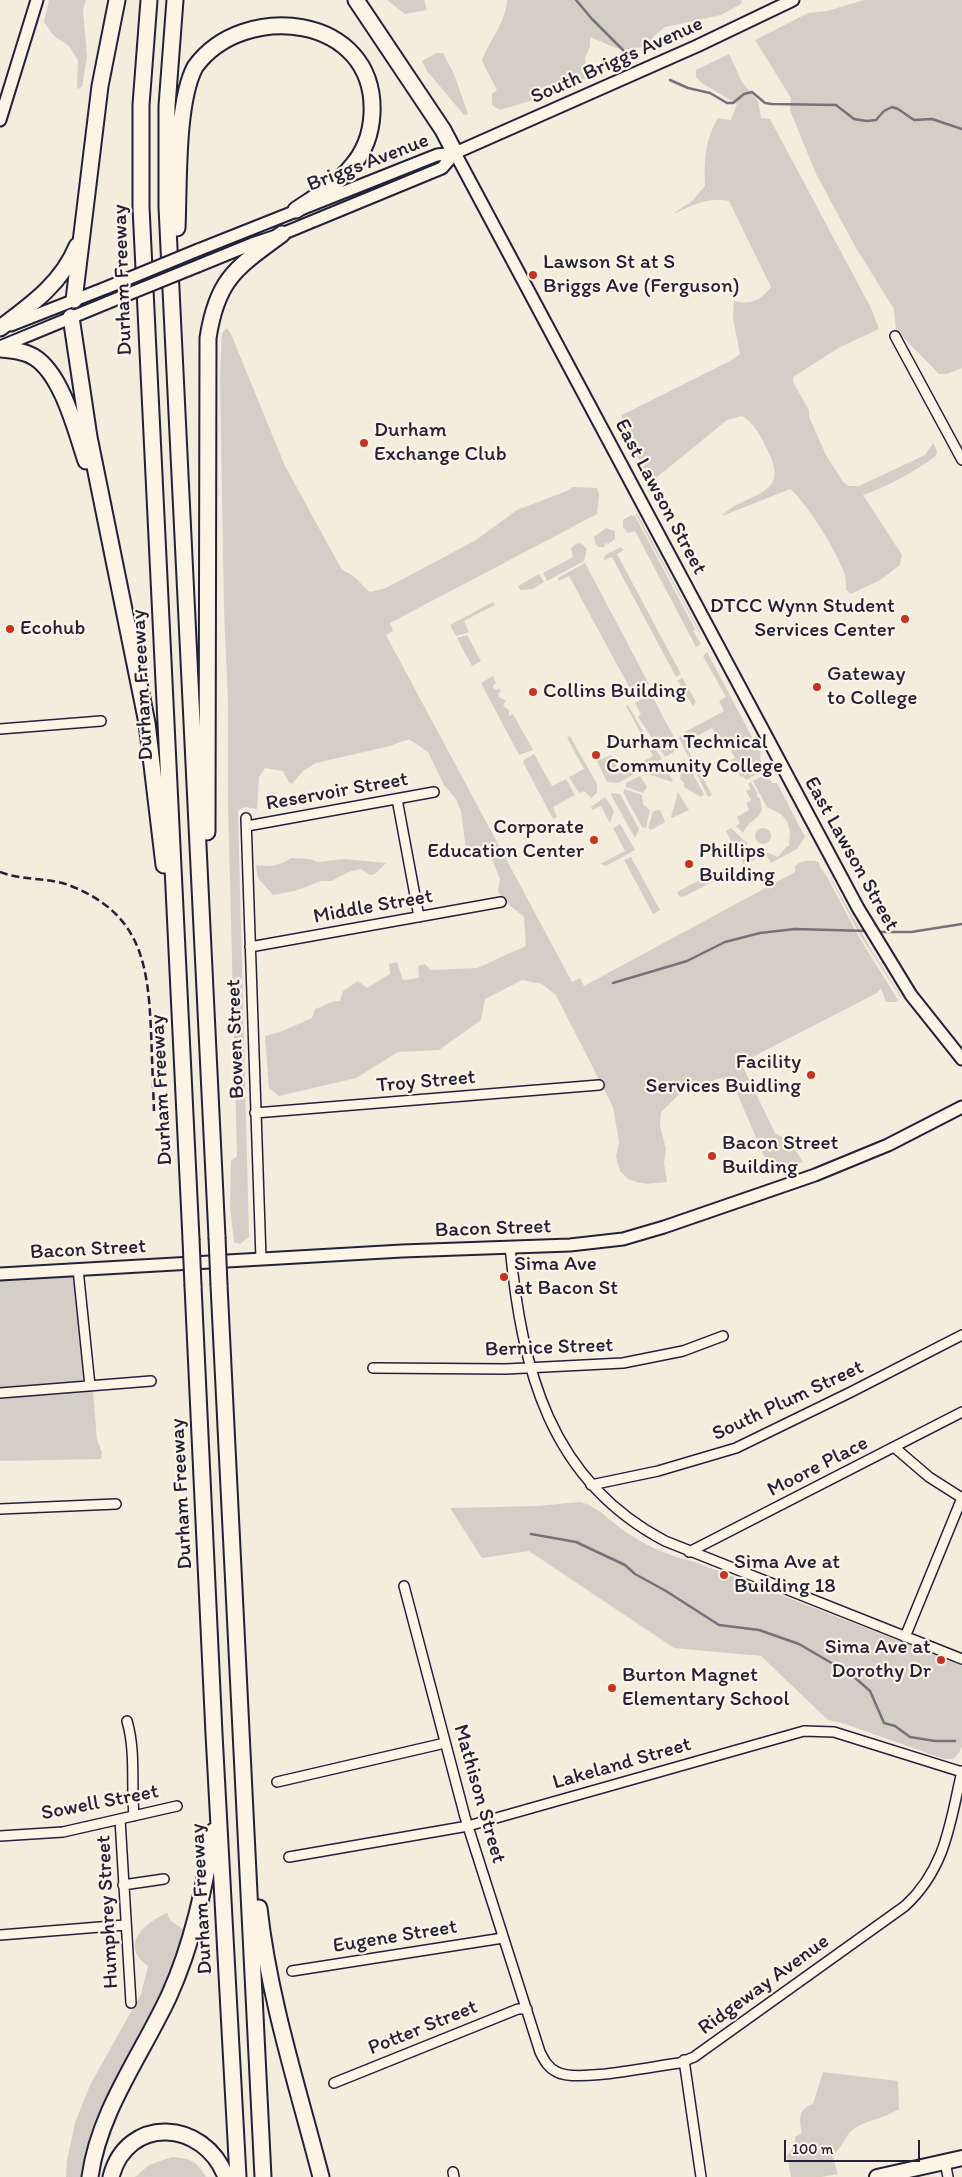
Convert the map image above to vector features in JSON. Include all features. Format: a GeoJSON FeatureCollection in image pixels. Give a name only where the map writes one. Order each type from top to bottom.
{"type":"FeatureCollection","features":[{"type":"Feature","properties":{"kind":"highway"},"geometry":{"type":"LineString","coordinates":[[74,300],[100,86],[117,0]]}},
{"type":"Feature","properties":{"kind":"highway","name":"Durham Freeway"},"geometry":{"type":"LineString","coordinates":[[149,0],[141,105],[141,207],[218,1807],[238,2177]]}},
{"type":"Feature","properties":{"kind":"highway"},"geometry":{"type":"LineString","coordinates":[[175,0],[170,57],[166,155],[172,319],[263,2177]]}},
{"type":"Feature","properties":{"kind":"highway"},"geometry":{"type":"LineString","coordinates":[[356,0],[443,130],[456,153]]}},
{"type":"Feature","properties":{"kind":"highway"},"geometry":{"type":"LineString","coordinates":[[172,319],[182,116],[190,80],[201,57],[218,39],[239,25],[263,17],[288,16],[300,18],[332,33],[349,48],[359,62],[367,76],[372,96],[370,128],[359,157],[335,183],[296,210]]}},
{"type":"Feature","properties":{"kind":"highway"},"geometry":{"type":"LineString","coordinates":[[0,329],[38,299],[53,284],[71,258],[82,230]]}},
{"type":"Feature","properties":{"kind":"highway"},"geometry":{"type":"LineString","coordinates":[[205,988],[208,338],[216,303],[224,284],[243,263],[282,234]]}},
{"type":"Feature","properties":{"kind":"highway"},"geometry":{"type":"LineString","coordinates":[[71,317],[86,420],[147,723],[157,817],[178,963]]}},
{"type":"Feature","properties":{"kind":"highway"},"geometry":{"type":"LineString","coordinates":[[0,348],[19,351],[33,357],[52,375],[78,439],[115,559]]}},
{"type":"Feature","properties":{"kind":"highway"},"geometry":{"type":"LineString","coordinates":[[90,2177],[103,2126],[169,1996],[186,1952],[201,1900],[218,1807]]}},
{"type":"Feature","properties":{"kind":"highway"},"geometry":{"type":"LineString","coordinates":[[247,1849],[256,1882],[265,1953],[273,1990],[321,2177]]}},
{"type":"Feature","properties":{"kind":"highway"},"geometry":{"type":"LineString","coordinates":[[111,2177],[118,2158],[134,2142],[151,2134],[173,2132],[185,2134],[204,2144],[219,2163],[226,2177]]}},
{"type":"Feature","properties":{"kind":"main road"},"geometry":{"type":"LineString","coordinates":[[877,2177],[962,2158]]}},
{"type":"Feature","properties":{"kind":"street"},"geometry":{"type":"LineString","coordinates":[[0,120],[37,0]]}},
{"type":"Feature","properties":{"kind":"street","name":"South Briggs Avenue"},"geometry":{"type":"LineString","coordinates":[[456,153],[680,54],[792,0]]}},
{"type":"Feature","properties":{"kind":"street","name":"Briggs Avenue"},"geometry":{"type":"LineString","coordinates":[[0,329],[436,155],[456,153]]}},
{"type":"Feature","properties":{"kind":"street","name":"Briggs Avenue"},"geometry":{"type":"LineString","coordinates":[[0,348],[71,317],[252,244],[282,234],[442,168],[456,153]]}},
{"type":"Feature","properties":{"kind":"street","name":"East Lawson Street"},"geometry":{"type":"LineString","coordinates":[[456,153],[858,908],[911,995],[962,1059]]}},
{"type":"Feature","properties":{"kind":"street"},"geometry":{"type":"LineString","coordinates":[[71,317],[74,300]]}},
{"type":"Feature","properties":{"kind":"street"},"geometry":{"type":"LineString","coordinates":[[895,336],[962,460]]}},
{"type":"Feature","properties":{"kind":"street"},"geometry":{"type":"LineString","coordinates":[[0,729],[101,721]]}},
{"type":"Feature","properties":{"kind":"street","name":"Reservoir Street"},"geometry":{"type":"LineString","coordinates":[[247,822],[434,792]]}},
{"type":"Feature","properties":{"kind":"street"},"geometry":{"type":"LineString","coordinates":[[397,799],[419,917]]}},
{"type":"Feature","properties":{"kind":"street","name":"Bowen Street"},"geometry":{"type":"LineString","coordinates":[[247,822],[261,1259]]}},
{"type":"Feature","properties":{"kind":"street","name":"Middle Street"},"geometry":{"type":"LineString","coordinates":[[250,947],[501,902]]}},
{"type":"Feature","properties":{"kind":"street","name":"Troy Street"},"geometry":{"type":"LineString","coordinates":[[255,1114],[599,1085]]}},
{"type":"Feature","properties":{"kind":"street","name":"Bacon Street"},"geometry":{"type":"LineString","coordinates":[[0,1274],[261,1259],[570,1245],[633,1237],[815,1175],[888,1145],[962,1107]]}},
{"type":"Feature","properties":{"kind":"street"},"geometry":{"type":"LineString","coordinates":[[510,1247],[518,1317],[530,1368],[547,1413],[564,1448],[591,1485],[612,1506],[638,1526],[689,1552],[962,1660]]}},
{"type":"Feature","properties":{"kind":"street"},"geometry":{"type":"LineString","coordinates":[[78,1269],[90,1386]]}},
{"type":"Feature","properties":{"kind":"street","name":"South Plum Street"},"geometry":{"type":"LineString","coordinates":[[591,1485],[658,1471],[736,1448],[962,1335]]}},
{"type":"Feature","properties":{"kind":"street","name":"Bernice Street"},"geometry":{"type":"LineString","coordinates":[[373,1368],[530,1368],[642,1361],[683,1351],[723,1336]]}},
{"type":"Feature","properties":{"kind":"street"},"geometry":{"type":"LineString","coordinates":[[0,1393],[150,1381]]}},
{"type":"Feature","properties":{"kind":"street","name":"Moore Place"},"geometry":{"type":"LineString","coordinates":[[689,1552],[962,1412]]}},
{"type":"Feature","properties":{"kind":"street"},"geometry":{"type":"LineString","coordinates":[[894,1447],[935,1482],[962,1498],[905,1637]]}},
{"type":"Feature","properties":{"kind":"street"},"geometry":{"type":"LineString","coordinates":[[0,1508],[116,1504]]}},
{"type":"Feature","properties":{"kind":"street","name":"Mathison Street"},"geometry":{"type":"LineString","coordinates":[[404,1586],[468,1826],[527,2009]]}},
{"type":"Feature","properties":{"kind":"street"},"geometry":{"type":"LineString","coordinates":[[127,1721],[133,1747],[132,1786],[134,1816]]}},
{"type":"Feature","properties":{"kind":"street","name":"Lakeland Street"},"geometry":{"type":"LineString","coordinates":[[289,1858],[468,1826],[812,1730],[834,1732],[962,1771]]}},
{"type":"Feature","properties":{"kind":"street"},"geometry":{"type":"LineString","coordinates":[[277,1782],[445,1743]]}},
{"type":"Feature","properties":{"kind":"street","name":"Ridgeway Avenue"},"geometry":{"type":"LineString","coordinates":[[527,2009],[544,2060],[549,2068],[558,2073],[580,2076],[694,2057],[911,1900],[930,1876],[941,1856],[962,1771]]}},
{"type":"Feature","properties":{"kind":"street","name":"Sowell Street"},"geometry":{"type":"LineString","coordinates":[[0,1836],[62,1832],[177,1806]]}},
{"type":"Feature","properties":{"kind":"street","name":"Humphrey Street"},"geometry":{"type":"LineString","coordinates":[[120,1819],[131,2003]]}},
{"type":"Feature","properties":{"kind":"street"},"geometry":{"type":"LineString","coordinates":[[123,1885],[164,1879]]}},
{"type":"Feature","properties":{"kind":"street"},"geometry":{"type":"LineString","coordinates":[[0,1935],[125,1925]]}},
{"type":"Feature","properties":{"kind":"street","name":"Eugene Street"},"geometry":{"type":"LineString","coordinates":[[292,1971],[503,1938]]}},
{"type":"Feature","properties":{"kind":"street","name":"Potter Street"},"geometry":{"type":"LineString","coordinates":[[334,2083],[518,2009],[527,2009]]}},
{"type":"Feature","properties":{"kind":"street"},"geometry":{"type":"LineString","coordinates":[[684,2060],[701,2177]]}},
{"type":"Feature","properties":{"kind":"street"},"geometry":{"type":"LineString","coordinates":[[945,2162],[948,2177]]}},
{"type":"Feature","properties":{"kind":"shaded area"},"geometry":{"type":"Polygon","coordinates":[[[49,0],[86,0],[83,10],[87,56],[82,87],[77,89],[78,60],[69,46],[54,36],[44,22],[49,0]]]}},
{"type":"Feature","properties":{"kind":"shaded area"},"geometry":{"type":"Polygon","coordinates":[[[387,0],[424,0],[427,10],[405,14],[387,0]]]}},
{"type":"Feature","properties":{"kind":"shaded area"},"geometry":{"type":"Polygon","coordinates":[[[507,0],[742,0],[741,4],[721,15],[665,27],[653,37],[653,45],[621,49],[590,37],[590,46],[585,58],[587,78],[533,100],[500,110],[492,105],[492,94],[497,90],[482,61],[504,16],[507,0]]]}},
{"type":"Feature","properties":{"kind":"shaded area"},"geometry":{"type":"Polygon","coordinates":[[[864,0],[962,0],[962,368],[947,374],[939,374],[896,330],[894,309],[856,248],[816,174],[790,110],[791,98],[755,40],[808,13],[827,11],[864,0]]]}},
{"type":"Feature","properties":{"kind":"shaded area"},"geometry":{"type":"Polygon","coordinates":[[[436,53],[443,53],[454,74],[468,114],[464,115],[427,71],[422,61],[436,53]]]}},
{"type":"Feature","properties":{"kind":"shaded area"},"geometry":{"type":"Polygon","coordinates":[[[729,54],[742,82],[758,101],[761,118],[770,119],[871,308],[879,329],[840,347],[793,377],[793,382],[809,410],[809,417],[826,455],[843,482],[849,486],[859,486],[925,455],[933,443],[937,451],[936,456],[910,473],[863,495],[902,555],[900,565],[880,580],[851,594],[846,590],[845,575],[829,542],[805,505],[790,489],[722,516],[732,508],[763,492],[770,486],[774,477],[773,465],[767,449],[757,430],[747,419],[742,416],[727,420],[656,478],[647,472],[620,429],[622,415],[730,361],[740,354],[733,318],[734,301],[755,301],[763,296],[771,287],[729,201],[707,201],[673,214],[692,201],[705,186],[705,159],[710,134],[718,118],[731,120],[737,104],[703,84],[696,77],[696,70],[729,54]]]}},
{"type":"Feature","properties":{"kind":"shaded area"},"geometry":{"type":"Polygon","coordinates":[[[227,328],[285,466],[342,570],[354,577],[370,592],[386,588],[476,540],[517,510],[573,487],[597,488],[599,494],[597,514],[390,623],[393,631],[386,635],[572,982],[580,978],[584,986],[795,872],[795,866],[800,863],[809,861],[819,862],[859,937],[898,1000],[886,1002],[881,988],[877,993],[741,1063],[775,1133],[790,1142],[803,1162],[773,1171],[764,1156],[733,1084],[722,1078],[686,1088],[661,1112],[660,1126],[666,1149],[664,1163],[667,1182],[647,1184],[628,1179],[620,1171],[616,1157],[619,1142],[613,1107],[556,995],[542,984],[522,980],[485,999],[481,1020],[439,1050],[398,1052],[356,1078],[279,1096],[269,1088],[265,1036],[280,1032],[312,1018],[315,1009],[328,1003],[340,1001],[343,991],[358,981],[367,988],[390,974],[389,964],[397,962],[403,980],[419,978],[418,966],[425,964],[431,970],[477,968],[526,946],[524,917],[507,903],[498,892],[500,879],[488,850],[479,850],[471,854],[466,849],[461,811],[456,799],[444,785],[428,752],[409,739],[390,746],[316,763],[303,771],[292,784],[288,781],[283,771],[265,768],[259,777],[257,809],[245,807],[238,811],[249,1237],[240,1244],[234,1242],[230,1207],[231,1161],[237,1156],[220,376],[222,333],[227,328]]]}},
{"type":"Feature","properties":{"kind":"shaded area"},"geometry":{"type":"Polygon","coordinates":[[[637,513],[700,632],[700,634],[636,515],[637,513]]]}},
{"type":"Feature","properties":{"kind":"shaded area"},"geometry":{"type":"Polygon","coordinates":[[[631,515],[635,516],[695,629],[693,631],[701,644],[696,647],[635,531],[628,533],[623,527],[623,520],[631,515]]]}},
{"type":"Feature","properties":{"kind":"shaded area"},"geometry":{"type":"Polygon","coordinates":[[[606,528],[615,531],[615,539],[608,544],[605,543],[604,547],[598,547],[594,537],[606,528]]]}},
{"type":"Feature","properties":{"kind":"shaded area"},"geometry":{"type":"Polygon","coordinates":[[[578,543],[587,549],[584,561],[547,581],[543,573],[573,557],[571,548],[578,543]]]}},
{"type":"Feature","properties":{"kind":"shaded area"},"geometry":{"type":"Polygon","coordinates":[[[621,547],[624,550],[617,554],[681,674],[676,677],[612,557],[604,560],[605,555],[621,547]]]}},
{"type":"Feature","properties":{"kind":"shaded area"},"geometry":{"type":"Polygon","coordinates":[[[585,563],[649,684],[643,685],[641,694],[633,699],[634,696],[569,576],[559,581],[558,578],[585,563]]]}},
{"type":"Feature","properties":{"kind":"shaded area"},"geometry":{"type":"Polygon","coordinates":[[[539,574],[544,582],[533,589],[520,590],[518,586],[539,574]]]}},
{"type":"Feature","properties":{"kind":"shaded area"},"geometry":{"type":"Polygon","coordinates":[[[493,602],[495,605],[464,621],[469,632],[456,636],[450,625],[493,602]]]}},
{"type":"Feature","properties":{"kind":"shaded area"},"geometry":{"type":"Polygon","coordinates":[[[467,635],[481,661],[472,666],[457,638],[467,635]]]}},
{"type":"Feature","properties":{"kind":"shaded area"},"geometry":{"type":"Polygon","coordinates":[[[707,652],[761,754],[760,759],[765,769],[746,780],[743,776],[741,777],[731,760],[735,758],[730,749],[727,750],[718,733],[716,734],[712,728],[689,740],[692,747],[688,750],[712,795],[708,797],[679,738],[683,733],[724,711],[719,701],[726,697],[703,656],[707,652]]]}},
{"type":"Feature","properties":{"kind":"shaded area"},"geometry":{"type":"Polygon","coordinates":[[[493,676],[496,683],[493,686],[494,689],[497,690],[499,688],[501,690],[498,694],[500,698],[506,700],[503,706],[509,710],[509,716],[513,714],[533,750],[519,755],[481,683],[493,676]]]}},
{"type":"Feature","properties":{"kind":"shaded area"},"geometry":{"type":"Polygon","coordinates":[[[682,677],[696,702],[693,706],[677,680],[680,680],[682,677]]]}},
{"type":"Feature","properties":{"kind":"shaded area"},"geometry":{"type":"Polygon","coordinates":[[[651,694],[677,743],[674,752],[665,757],[638,717],[641,714],[635,703],[651,694]]]}},
{"type":"Feature","properties":{"kind":"shaded area"},"geometry":{"type":"Polygon","coordinates":[[[628,705],[662,759],[618,783],[607,782],[597,761],[611,755],[621,773],[653,756],[626,706],[628,705]]]}},
{"type":"Feature","properties":{"kind":"shaded area"},"geometry":{"type":"Polygon","coordinates":[[[570,736],[597,784],[597,793],[591,798],[584,791],[579,793],[569,777],[584,769],[567,738],[570,736]]]}},
{"type":"Feature","properties":{"kind":"shaded area"},"geometry":{"type":"Polygon","coordinates":[[[534,754],[552,786],[566,779],[575,795],[553,807],[557,817],[553,819],[523,762],[534,754]]]}},
{"type":"Feature","properties":{"kind":"shaded area"},"geometry":{"type":"Polygon","coordinates":[[[684,758],[704,794],[701,797],[684,787],[684,783],[680,779],[684,758]]]}},
{"type":"Feature","properties":{"kind":"shaded area"},"geometry":{"type":"Polygon","coordinates":[[[663,763],[673,781],[672,782],[647,772],[663,763]]]}},
{"type":"Feature","properties":{"kind":"shaded area"},"geometry":{"type":"Polygon","coordinates":[[[767,773],[772,783],[777,783],[805,837],[797,849],[771,863],[766,852],[778,857],[789,846],[790,832],[787,821],[781,814],[767,807],[753,781],[767,773]]]}},
{"type":"Feature","properties":{"kind":"shaded area"},"geometry":{"type":"Polygon","coordinates":[[[640,776],[647,787],[643,793],[626,787],[626,783],[640,776]]]}},
{"type":"Feature","properties":{"kind":"shaded area"},"geometry":{"type":"Polygon","coordinates":[[[751,782],[758,794],[756,796],[760,799],[762,810],[743,833],[736,826],[740,823],[737,817],[749,810],[746,803],[751,800],[746,791],[751,789],[748,784],[751,782]]]}},
{"type":"Feature","properties":{"kind":"shaded area"},"geometry":{"type":"Polygon","coordinates":[[[625,789],[642,795],[643,804],[650,810],[646,828],[642,827],[623,792],[625,789]]]}},
{"type":"Feature","properties":{"kind":"shaded area"},"geometry":{"type":"Polygon","coordinates":[[[678,792],[689,810],[672,818],[671,817],[678,792]]]}},
{"type":"Feature","properties":{"kind":"shaded area"},"geometry":{"type":"Polygon","coordinates":[[[612,793],[620,794],[639,829],[635,838],[611,795],[612,793]]]}},
{"type":"Feature","properties":{"kind":"shaded area"},"geometry":{"type":"Polygon","coordinates":[[[605,797],[614,811],[610,823],[601,806],[592,810],[591,807],[605,797]]]}},
{"type":"Feature","properties":{"kind":"shaded area"},"geometry":{"type":"Polygon","coordinates":[[[660,810],[665,822],[651,830],[648,828],[653,811],[660,810]]]}},
{"type":"Feature","properties":{"kind":"shaded area"},"geometry":{"type":"Polygon","coordinates":[[[620,824],[635,850],[606,866],[600,864],[625,851],[613,828],[620,824]]]}},
{"type":"Feature","properties":{"kind":"shaded area"},"geometry":{"type":"Polygon","coordinates":[[[731,828],[748,844],[742,848],[747,858],[754,855],[756,859],[748,863],[747,861],[744,862],[744,865],[726,831],[731,828]]]}},
{"type":"Feature","properties":{"kind":"shaded area"},"geometry":{"type":"Polygon","coordinates":[[[760,828],[766,828],[771,833],[769,842],[760,844],[755,839],[755,833],[760,828]]]}},
{"type":"Feature","properties":{"kind":"shaded area"},"geometry":{"type":"Polygon","coordinates":[[[631,857],[660,910],[653,914],[624,860],[631,857]]]}},
{"type":"Feature","properties":{"kind":"shaded area"},"geometry":{"type":"Polygon","coordinates":[[[291,858],[310,859],[318,862],[344,859],[386,863],[375,874],[370,875],[361,869],[351,871],[331,881],[321,881],[295,891],[273,895],[258,878],[256,865],[274,865],[291,858]]]}},
{"type":"Feature","properties":{"kind":"shaded area"},"geometry":{"type":"Polygon","coordinates":[[[824,866],[872,951],[901,998],[860,935],[824,866]]]}},
{"type":"Feature","properties":{"kind":"shaded area"},"geometry":{"type":"Polygon","coordinates":[[[721,869],[722,877],[683,897],[679,896],[677,892],[721,869]]]}},
{"type":"Feature","properties":{"kind":"shaded area"},"geometry":{"type":"Polygon","coordinates":[[[75,1272],[87,1384],[0,1391],[0,1276],[75,1272]]]}},
{"type":"Feature","properties":{"kind":"shaded area"},"geometry":{"type":"Polygon","coordinates":[[[93,1390],[97,1440],[102,1452],[101,1459],[0,1461],[0,1396],[93,1390]]]}},
{"type":"Feature","properties":{"kind":"shaded area"},"geometry":{"type":"Polygon","coordinates":[[[580,1502],[593,1507],[626,1532],[659,1550],[695,1562],[962,1665],[962,1746],[959,1753],[953,1759],[944,1759],[845,1724],[828,1720],[761,1656],[674,1648],[529,1551],[482,1558],[450,1508],[538,1506],[580,1502]]]}},
{"type":"Feature","properties":{"kind":"shaded area"},"geometry":{"type":"Polygon","coordinates":[[[167,1913],[171,1921],[184,1930],[170,1974],[108,2093],[92,2134],[83,2177],[66,2177],[67,2160],[75,2123],[90,2085],[141,1994],[148,1966],[140,1958],[136,1950],[135,1943],[138,1935],[150,1923],[167,1913]]]}},
{"type":"Feature","properties":{"kind":"shaded area"},"geometry":{"type":"Polygon","coordinates":[[[823,2072],[898,2081],[899,2109],[860,2125],[851,2131],[839,2149],[832,2155],[838,2174],[822,2177],[791,2177],[787,2156],[795,2145],[795,2137],[802,2133],[800,2124],[802,2112],[813,2104],[823,2072]]]}},
{"type":"Feature","properties":{"kind":"shaded area"},"geometry":{"type":"Polygon","coordinates":[[[172,2157],[192,2161],[206,2177],[135,2177],[149,2165],[172,2157]]]}},
{"type":"Feature","properties":{"kind":"waterway"},"geometry":{"type":"LineString","coordinates":[[576,0],[631,58]]}},
{"type":"Feature","properties":{"kind":"waterway"},"geometry":{"type":"LineString","coordinates":[[670,80],[688,88],[710,93],[727,103],[733,103],[744,94],[752,92],[765,103],[836,105],[854,119],[867,121],[876,120],[884,111],[892,107],[914,120],[932,119],[962,129]]}},
{"type":"Feature","properties":{"kind":"waterway"},"geometry":{"type":"LineString","coordinates":[[878,932],[911,932],[962,924]]}},
{"type":"Feature","properties":{"kind":"waterway"},"geometry":{"type":"LineString","coordinates":[[613,983],[687,961],[725,942],[760,933],[795,929],[867,931]]}},
{"type":"Feature","properties":{"kind":"waterway"},"geometry":{"type":"LineString","coordinates":[[531,1534],[576,1542],[625,1565],[635,1574],[666,1591],[719,1625],[759,1630],[799,1644],[852,1675],[870,1691],[884,1723],[895,1726],[910,1737],[935,1741],[955,1741]]}},
{"type":"Feature","properties":{"kind":"railway"},"geometry":{"type":"LineString","coordinates":[[0,872],[18,877],[54,881],[71,886],[113,911],[126,927],[136,944],[143,963],[147,984],[150,1007],[154,1111]]}},
{"type":"Feature","properties":{"kind":"place","name":"Lawson St at S Briggs Ave (Ferguson)"},"geometry":{"type":"Point","coordinates":[533,275]}},
{"type":"Feature","properties":{"kind":"place","name":"Durham Exchange Club"},"geometry":{"type":"Point","coordinates":[364,443]}},
{"type":"Feature","properties":{"kind":"place","name":"DTCC Wynn Student Services Center"},"geometry":{"type":"Point","coordinates":[905,619]}},
{"type":"Feature","properties":{"kind":"place","name":"Ecohub"},"geometry":{"type":"Point","coordinates":[10,629]}},
{"type":"Feature","properties":{"kind":"place","name":"Gateway to College"},"geometry":{"type":"Point","coordinates":[817,687]}},
{"type":"Feature","properties":{"kind":"place","name":"Collins Building"},"geometry":{"type":"Point","coordinates":[533,692]}},
{"type":"Feature","properties":{"kind":"place","name":"Durham Technical Community College"},"geometry":{"type":"Point","coordinates":[596,755]}},
{"type":"Feature","properties":{"kind":"place","name":"Corporate Education Center"},"geometry":{"type":"Point","coordinates":[594,840]}},
{"type":"Feature","properties":{"kind":"place","name":"Phillips Building"},"geometry":{"type":"Point","coordinates":[689,864]}},
{"type":"Feature","properties":{"kind":"place","name":"Facility Services Buidling"},"geometry":{"type":"Point","coordinates":[811,1075]}},
{"type":"Feature","properties":{"kind":"place","name":"Bacon Street Building"},"geometry":{"type":"Point","coordinates":[712,1156]}},
{"type":"Feature","properties":{"kind":"place","name":"Sima Ave at Bacon St"},"geometry":{"type":"Point","coordinates":[504,1277]}},
{"type":"Feature","properties":{"kind":"place","name":"Sima Ave at Building 18"},"geometry":{"type":"Point","coordinates":[724,1575]}},
{"type":"Feature","properties":{"kind":"place","name":"Sima Ave at Dorothy Dr"},"geometry":{"type":"Point","coordinates":[941,1660]}},
{"type":"Feature","properties":{"kind":"place","name":"Burton Magnet Elementary School"},"geometry":{"type":"Point","coordinates":[612,1688]}}]}
